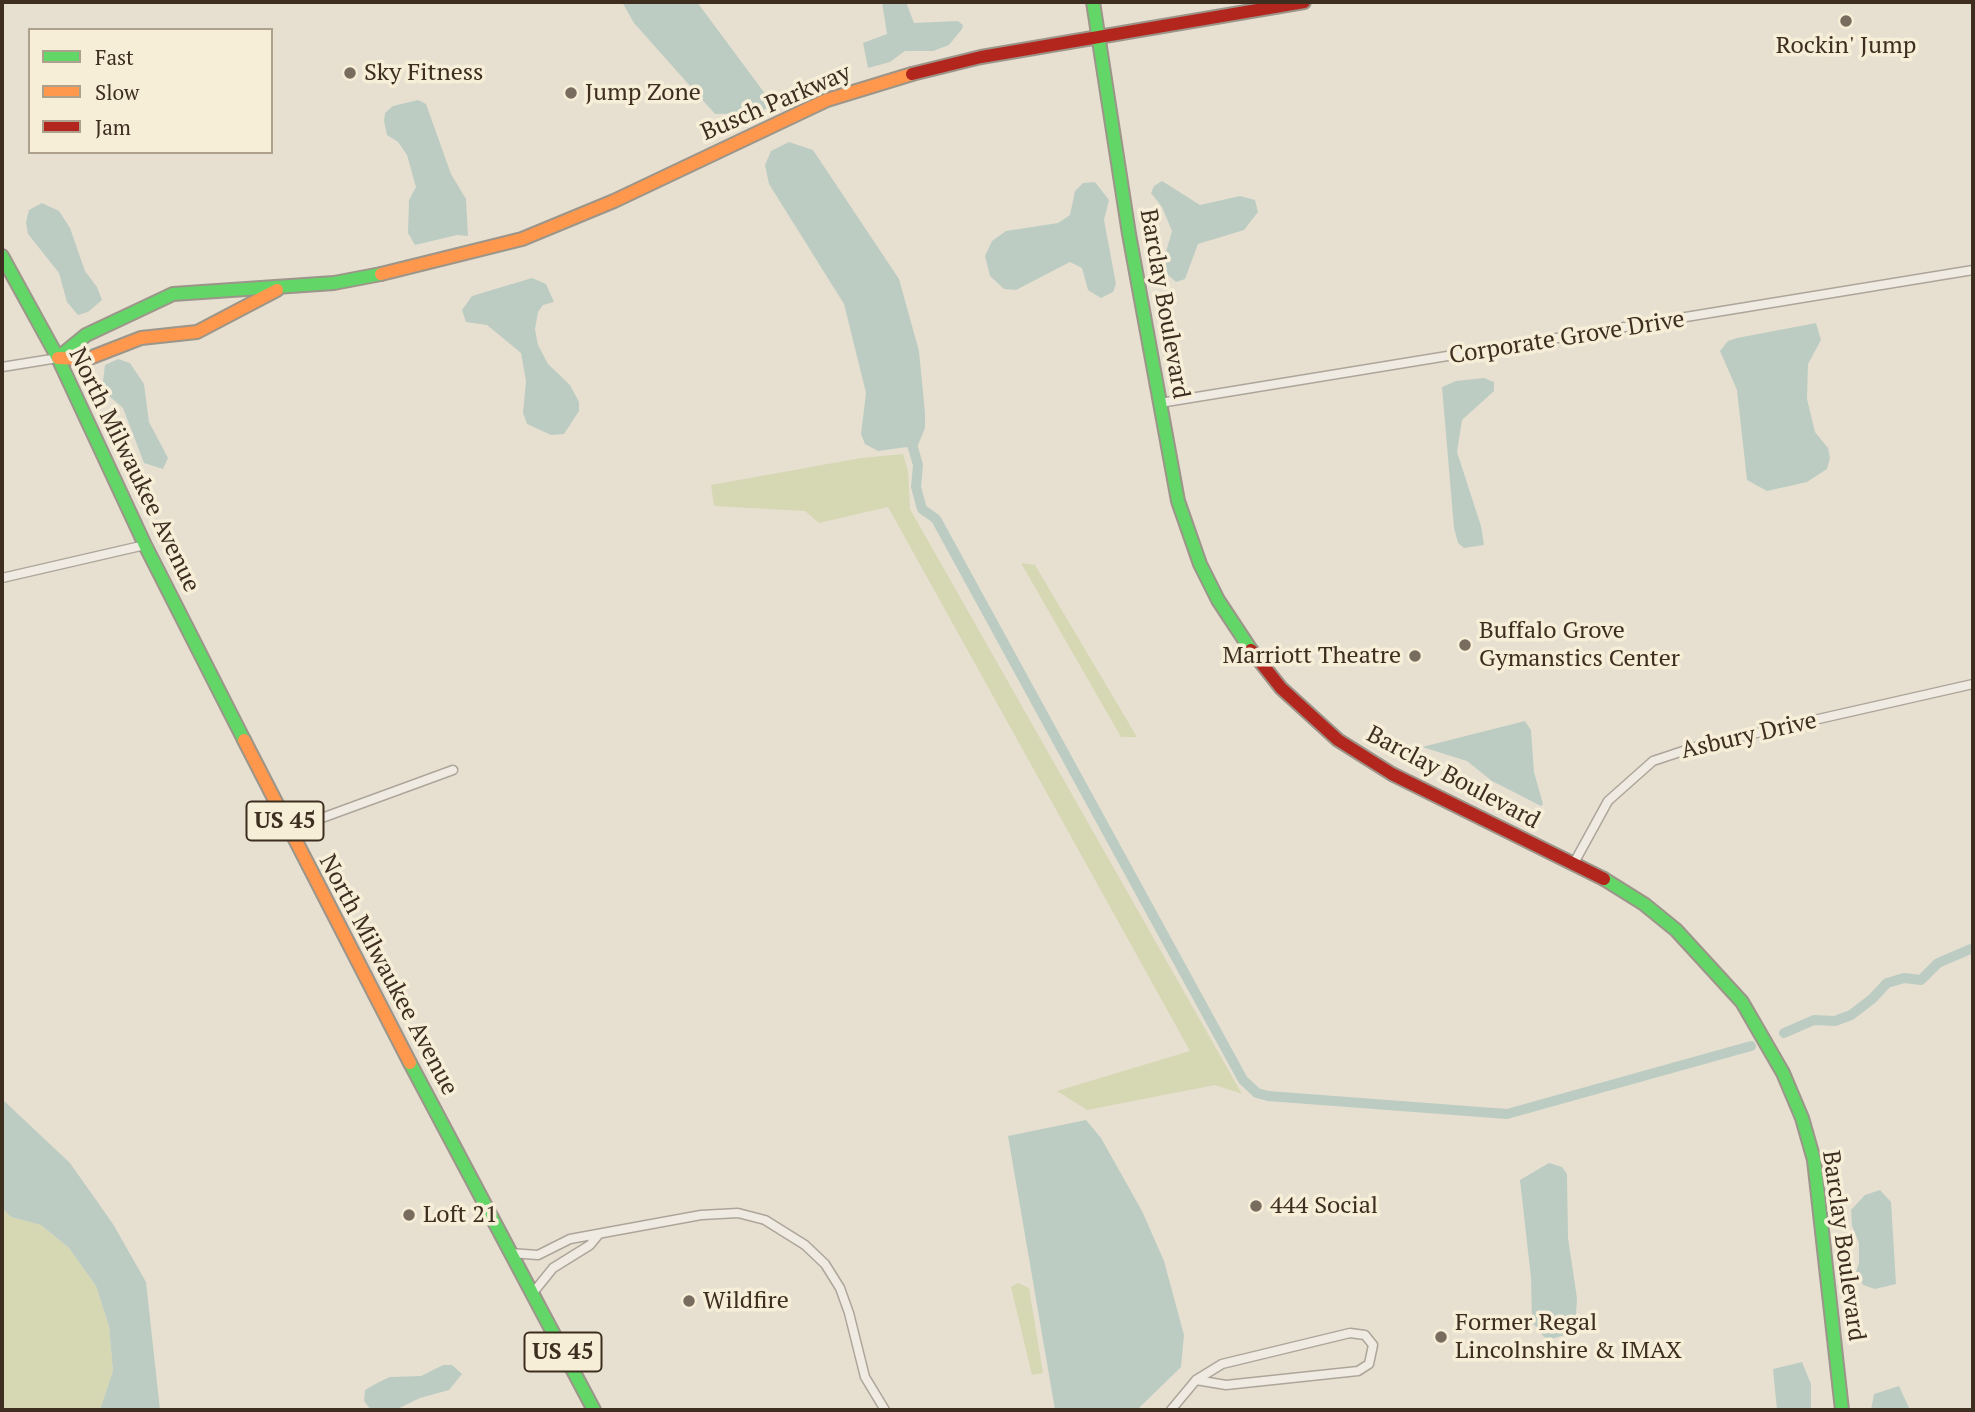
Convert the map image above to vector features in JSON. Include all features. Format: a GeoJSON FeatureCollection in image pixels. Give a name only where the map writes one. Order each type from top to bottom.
{"type":"FeatureCollection","features":[{"type":"Feature","properties":{"kind":"street","name":"Barclay Boulevard"},"geometry":{"type":"LineString","coordinates":[[1093,2],[1178,501],[1200,564],[1236,629],[1281,688],[1338,740],[1432,794],[1574,863],[1644,904],[1676,930],[1742,1002],[1783,1073],[1802,1118],[1815,1168],[1842,1410]]}},
{"type":"Feature","properties":{"kind":"street","name":"Busch Parkway"},"geometry":{"type":"LineString","coordinates":[[58,358],[86,335],[173,295],[250,287],[280,289],[334,283],[409,268],[522,239],[614,201],[827,100],[939,66],[1304,2]]}},
{"type":"Feature","properties":{"kind":"street","name":"North Milwaukee Avenue"},"geometry":{"type":"LineString","coordinates":[[2,256],[58,358],[145,545],[289,830],[594,1410]]}},
{"type":"Feature","properties":{"kind":"street","name":"Corporate Grove Drive"},"geometry":{"type":"LineString","coordinates":[[1160,402],[1973,270]]}},
{"type":"Feature","properties":{"kind":"street","name":"Busch Parkway"},"geometry":{"type":"LineString","coordinates":[[58,358],[88,359],[141,338],[197,332],[280,289]]}},
{"type":"Feature","properties":{"kind":"street"},"geometry":{"type":"LineString","coordinates":[[2,367],[58,358]]}},
{"type":"Feature","properties":{"kind":"street"},"geometry":{"type":"LineString","coordinates":[[2,578],[145,545]]}},
{"type":"Feature","properties":{"kind":"street","name":"Asbury Drive"},"geometry":{"type":"LineString","coordinates":[[1574,863],[1608,801],[1653,761],[1695,747],[1973,684]]}},
{"type":"Feature","properties":{"kind":"street"},"geometry":{"type":"LineString","coordinates":[[289,830],[453,771]]}},
{"type":"Feature","properties":{"kind":"street"},"geometry":{"type":"LineString","coordinates":[[510,1253],[538,1255],[570,1239],[701,1215],[738,1213],[765,1220],[786,1230],[825,1264],[840,1288],[849,1313],[865,1377],[885,1410]]}},
{"type":"Feature","properties":{"kind":"street"},"geometry":{"type":"LineString","coordinates":[[532,1294],[554,1268],[590,1245],[599,1234]]}},
{"type":"Feature","properties":{"kind":"street"},"geometry":{"type":"LineString","coordinates":[[1171,1410],[1196,1380],[1222,1364],[1350,1333],[1365,1335],[1373,1345],[1369,1364],[1356,1371],[1226,1385],[1196,1380]]}},
{"type":"Feature","properties":{"kind":"green space"},"geometry":{"type":"Polygon","coordinates":[[[903,454],[908,471],[910,509],[1242,1094],[1215,1085],[1087,1110],[1057,1091],[1190,1051],[888,507],[819,523],[805,511],[714,506],[711,485],[861,458],[903,454]]]}},
{"type":"Feature","properties":{"kind":"green space"},"geometry":{"type":"Polygon","coordinates":[[[1021,563],[1035,565],[1137,737],[1121,737],[1021,563]]]}},
{"type":"Feature","properties":{"kind":"green space"},"geometry":{"type":"Polygon","coordinates":[[[2,1208],[11,1217],[41,1225],[69,1248],[96,1286],[109,1326],[113,1371],[100,1410],[2,1410],[2,1208]]]}},
{"type":"Feature","properties":{"kind":"green space"},"geometry":{"type":"Polygon","coordinates":[[[1018,1283],[1029,1288],[1043,1373],[1032,1375],[1011,1287],[1018,1283]]]}},
{"type":"Feature","properties":{"kind":"shaded area"},"geometry":{"type":"Polygon","coordinates":[[[622,2],[697,2],[766,95],[769,107],[757,113],[715,114],[634,23],[622,2]]]}},
{"type":"Feature","properties":{"kind":"shaded area"},"geometry":{"type":"Polygon","coordinates":[[[882,2],[906,2],[914,23],[958,21],[963,25],[962,29],[949,45],[933,51],[905,51],[890,62],[868,68],[863,43],[887,34],[882,2]]]}},
{"type":"Feature","properties":{"kind":"shaded area"},"geometry":{"type":"Polygon","coordinates":[[[418,100],[426,104],[451,174],[466,199],[468,236],[457,235],[415,245],[408,233],[409,200],[416,187],[407,155],[398,142],[387,135],[384,121],[385,113],[393,106],[418,100]]]}},
{"type":"Feature","properties":{"kind":"shaded area"},"geometry":{"type":"Polygon","coordinates":[[[789,142],[813,150],[899,279],[919,351],[925,413],[925,428],[914,455],[907,447],[878,451],[865,444],[861,434],[866,393],[844,304],[769,184],[765,165],[771,151],[789,142]]]}},
{"type":"Feature","properties":{"kind":"shaded area"},"geometry":{"type":"Polygon","coordinates":[[[1162,181],[1200,205],[1240,196],[1255,200],[1258,212],[1244,230],[1198,244],[1185,279],[1176,282],[1166,273],[1166,252],[1172,231],[1162,207],[1151,193],[1154,186],[1162,181]]]}},
{"type":"Feature","properties":{"kind":"shaded area"},"geometry":{"type":"Polygon","coordinates":[[[1095,182],[1109,200],[1104,220],[1116,284],[1113,292],[1101,298],[1088,290],[1082,268],[1070,262],[1016,290],[1004,289],[990,276],[985,256],[992,241],[1006,231],[1058,223],[1070,215],[1075,191],[1083,183],[1095,182]]]}},
{"type":"Feature","properties":{"kind":"shaded area"},"geometry":{"type":"Polygon","coordinates":[[[42,203],[59,211],[70,228],[85,271],[97,287],[102,300],[88,312],[78,315],[67,302],[59,273],[28,234],[26,222],[29,210],[42,203]]]}},
{"type":"Feature","properties":{"kind":"shaded area"},"geometry":{"type":"Polygon","coordinates":[[[532,278],[546,284],[554,302],[543,305],[538,312],[535,329],[538,345],[548,364],[570,385],[579,402],[579,411],[564,434],[551,435],[527,424],[523,413],[526,381],[521,353],[487,325],[466,322],[462,310],[472,296],[532,278]]]}},
{"type":"Feature","properties":{"kind":"shaded area"},"geometry":{"type":"Polygon","coordinates":[[[1816,323],[1821,340],[1808,364],[1807,399],[1815,432],[1828,448],[1830,458],[1827,469],[1807,482],[1767,491],[1747,480],[1737,390],[1720,351],[1728,341],[1737,338],[1816,323]]]}},
{"type":"Feature","properties":{"kind":"shaded area"},"geometry":{"type":"Polygon","coordinates":[[[118,359],[130,363],[144,384],[149,422],[168,458],[163,469],[144,463],[123,408],[109,396],[103,381],[105,365],[118,359]]]}},
{"type":"Feature","properties":{"kind":"shaded area"},"geometry":{"type":"Polygon","coordinates":[[[1484,378],[1494,382],[1494,391],[1462,420],[1457,452],[1481,526],[1484,545],[1464,548],[1458,543],[1454,528],[1442,387],[1456,381],[1484,378]]]}},
{"type":"Feature","properties":{"kind":"shaded area"},"geometry":{"type":"Polygon","coordinates":[[[1525,721],[1531,730],[1534,772],[1543,804],[1541,806],[1492,781],[1467,761],[1422,747],[1525,721]]]}},
{"type":"Feature","properties":{"kind":"shaded area"},"geometry":{"type":"Polygon","coordinates":[[[2,1099],[70,1163],[113,1224],[146,1282],[160,1410],[100,1410],[113,1371],[109,1326],[96,1286],[69,1248],[41,1225],[11,1217],[2,1208],[2,1099]]]}},
{"type":"Feature","properties":{"kind":"shaded area"},"geometry":{"type":"Polygon","coordinates":[[[1086,1120],[1101,1138],[1142,1211],[1164,1261],[1184,1335],[1181,1367],[1137,1410],[1055,1410],[1008,1136],[1086,1120]]]}},
{"type":"Feature","properties":{"kind":"shaded area"},"geometry":{"type":"Polygon","coordinates":[[[1549,1163],[1562,1167],[1567,1174],[1568,1238],[1577,1298],[1575,1332],[1551,1339],[1544,1337],[1532,1322],[1531,1278],[1520,1180],[1549,1163]]]}},
{"type":"Feature","properties":{"kind":"shaded area"},"geometry":{"type":"Polygon","coordinates":[[[1880,1190],[1891,1202],[1896,1284],[1875,1289],[1863,1285],[1856,1272],[1859,1243],[1852,1226],[1851,1210],[1865,1195],[1880,1190]]]}},
{"type":"Feature","properties":{"kind":"shaded area"},"geometry":{"type":"Polygon","coordinates":[[[1802,1362],[1811,1384],[1811,1410],[1777,1410],[1773,1369],[1802,1362]]]}},
{"type":"Feature","properties":{"kind":"shaded area"},"geometry":{"type":"Polygon","coordinates":[[[443,1365],[452,1365],[462,1374],[449,1390],[420,1398],[395,1410],[371,1410],[364,1401],[365,1390],[379,1382],[390,1377],[421,1376],[443,1365]]]}},
{"type":"Feature","properties":{"kind":"shaded area"},"geometry":{"type":"Polygon","coordinates":[[[1899,1386],[1910,1410],[1871,1410],[1874,1394],[1899,1386]]]}},
{"type":"Feature","properties":{"kind":"waterway"},"geometry":{"type":"LineString","coordinates":[[911,441],[918,465],[916,487],[922,509],[936,519],[1243,1080],[1257,1093],[1507,1114],[1751,1046]]}},
{"type":"Feature","properties":{"kind":"waterway"},"geometry":{"type":"LineString","coordinates":[[1784,1033],[1814,1020],[1835,1021],[1851,1015],[1887,983],[1904,978],[1921,980],[1938,963],[1973,948]]}},
{"type":"Feature","properties":{"kind":"traffic: fast"},"geometry":{"type":"LineString","coordinates":[[1093,2],[1129,234],[1178,501],[1200,564],[1218,600],[1251,650]]}},
{"type":"Feature","properties":{"kind":"traffic: fast"},"geometry":{"type":"LineString","coordinates":[[2,256],[58,358],[145,545],[244,740]]}},
{"type":"Feature","properties":{"kind":"traffic: fast"},"geometry":{"type":"LineString","coordinates":[[58,358],[86,335],[173,294],[334,283],[381,274]]}},
{"type":"Feature","properties":{"kind":"traffic: fast"},"geometry":{"type":"LineString","coordinates":[[1604,879],[1644,904],[1676,930],[1742,1002],[1783,1073],[1802,1118],[1814,1160],[1842,1410]]}},
{"type":"Feature","properties":{"kind":"traffic: fast"},"geometry":{"type":"LineString","coordinates":[[410,1063],[594,1410]]}},
{"type":"Feature","properties":{"kind":"traffic: slow"},"geometry":{"type":"LineString","coordinates":[[381,274],[522,239],[614,201],[827,100],[912,74]]}},
{"type":"Feature","properties":{"kind":"traffic: slow"},"geometry":{"type":"LineString","coordinates":[[58,358],[87,359],[141,338],[197,332],[277,290]]}},
{"type":"Feature","properties":{"kind":"traffic: slow"},"geometry":{"type":"LineString","coordinates":[[244,740],[410,1063]]}},
{"type":"Feature","properties":{"kind":"traffic: jam"},"geometry":{"type":"LineString","coordinates":[[912,74],[981,57],[1304,2]]}},
{"type":"Feature","properties":{"kind":"traffic: jam"},"geometry":{"type":"LineString","coordinates":[[1251,650],[1281,688],[1338,740],[1392,774],[1604,879]]}},
{"type":"Feature","properties":{"kind":"place","name":"Rockin' Jump"},"geometry":{"type":"Point","coordinates":[1846,21]}},
{"type":"Feature","properties":{"kind":"place","name":"Sky Fitness"},"geometry":{"type":"Point","coordinates":[350,73]}},
{"type":"Feature","properties":{"kind":"place","name":"Jump Zone"},"geometry":{"type":"Point","coordinates":[571,93]}},
{"type":"Feature","properties":{"kind":"place","name":"Buffalo Grove Gymanstics Center"},"geometry":{"type":"Point","coordinates":[1465,645]}},
{"type":"Feature","properties":{"kind":"place","name":"Marriott Theatre"},"geometry":{"type":"Point","coordinates":[1415,656]}},
{"type":"Feature","properties":{"kind":"place","name":"444 Social"},"geometry":{"type":"Point","coordinates":[1256,1206]}},
{"type":"Feature","properties":{"kind":"place","name":"Loft 21"},"geometry":{"type":"Point","coordinates":[409,1215]}},
{"type":"Feature","properties":{"kind":"place","name":"Wildfire"},"geometry":{"type":"Point","coordinates":[689,1301]}},
{"type":"Feature","properties":{"kind":"place","name":"Former Regal Lincolnshire & IMAX"},"geometry":{"type":"Point","coordinates":[1441,1337]}}]}
